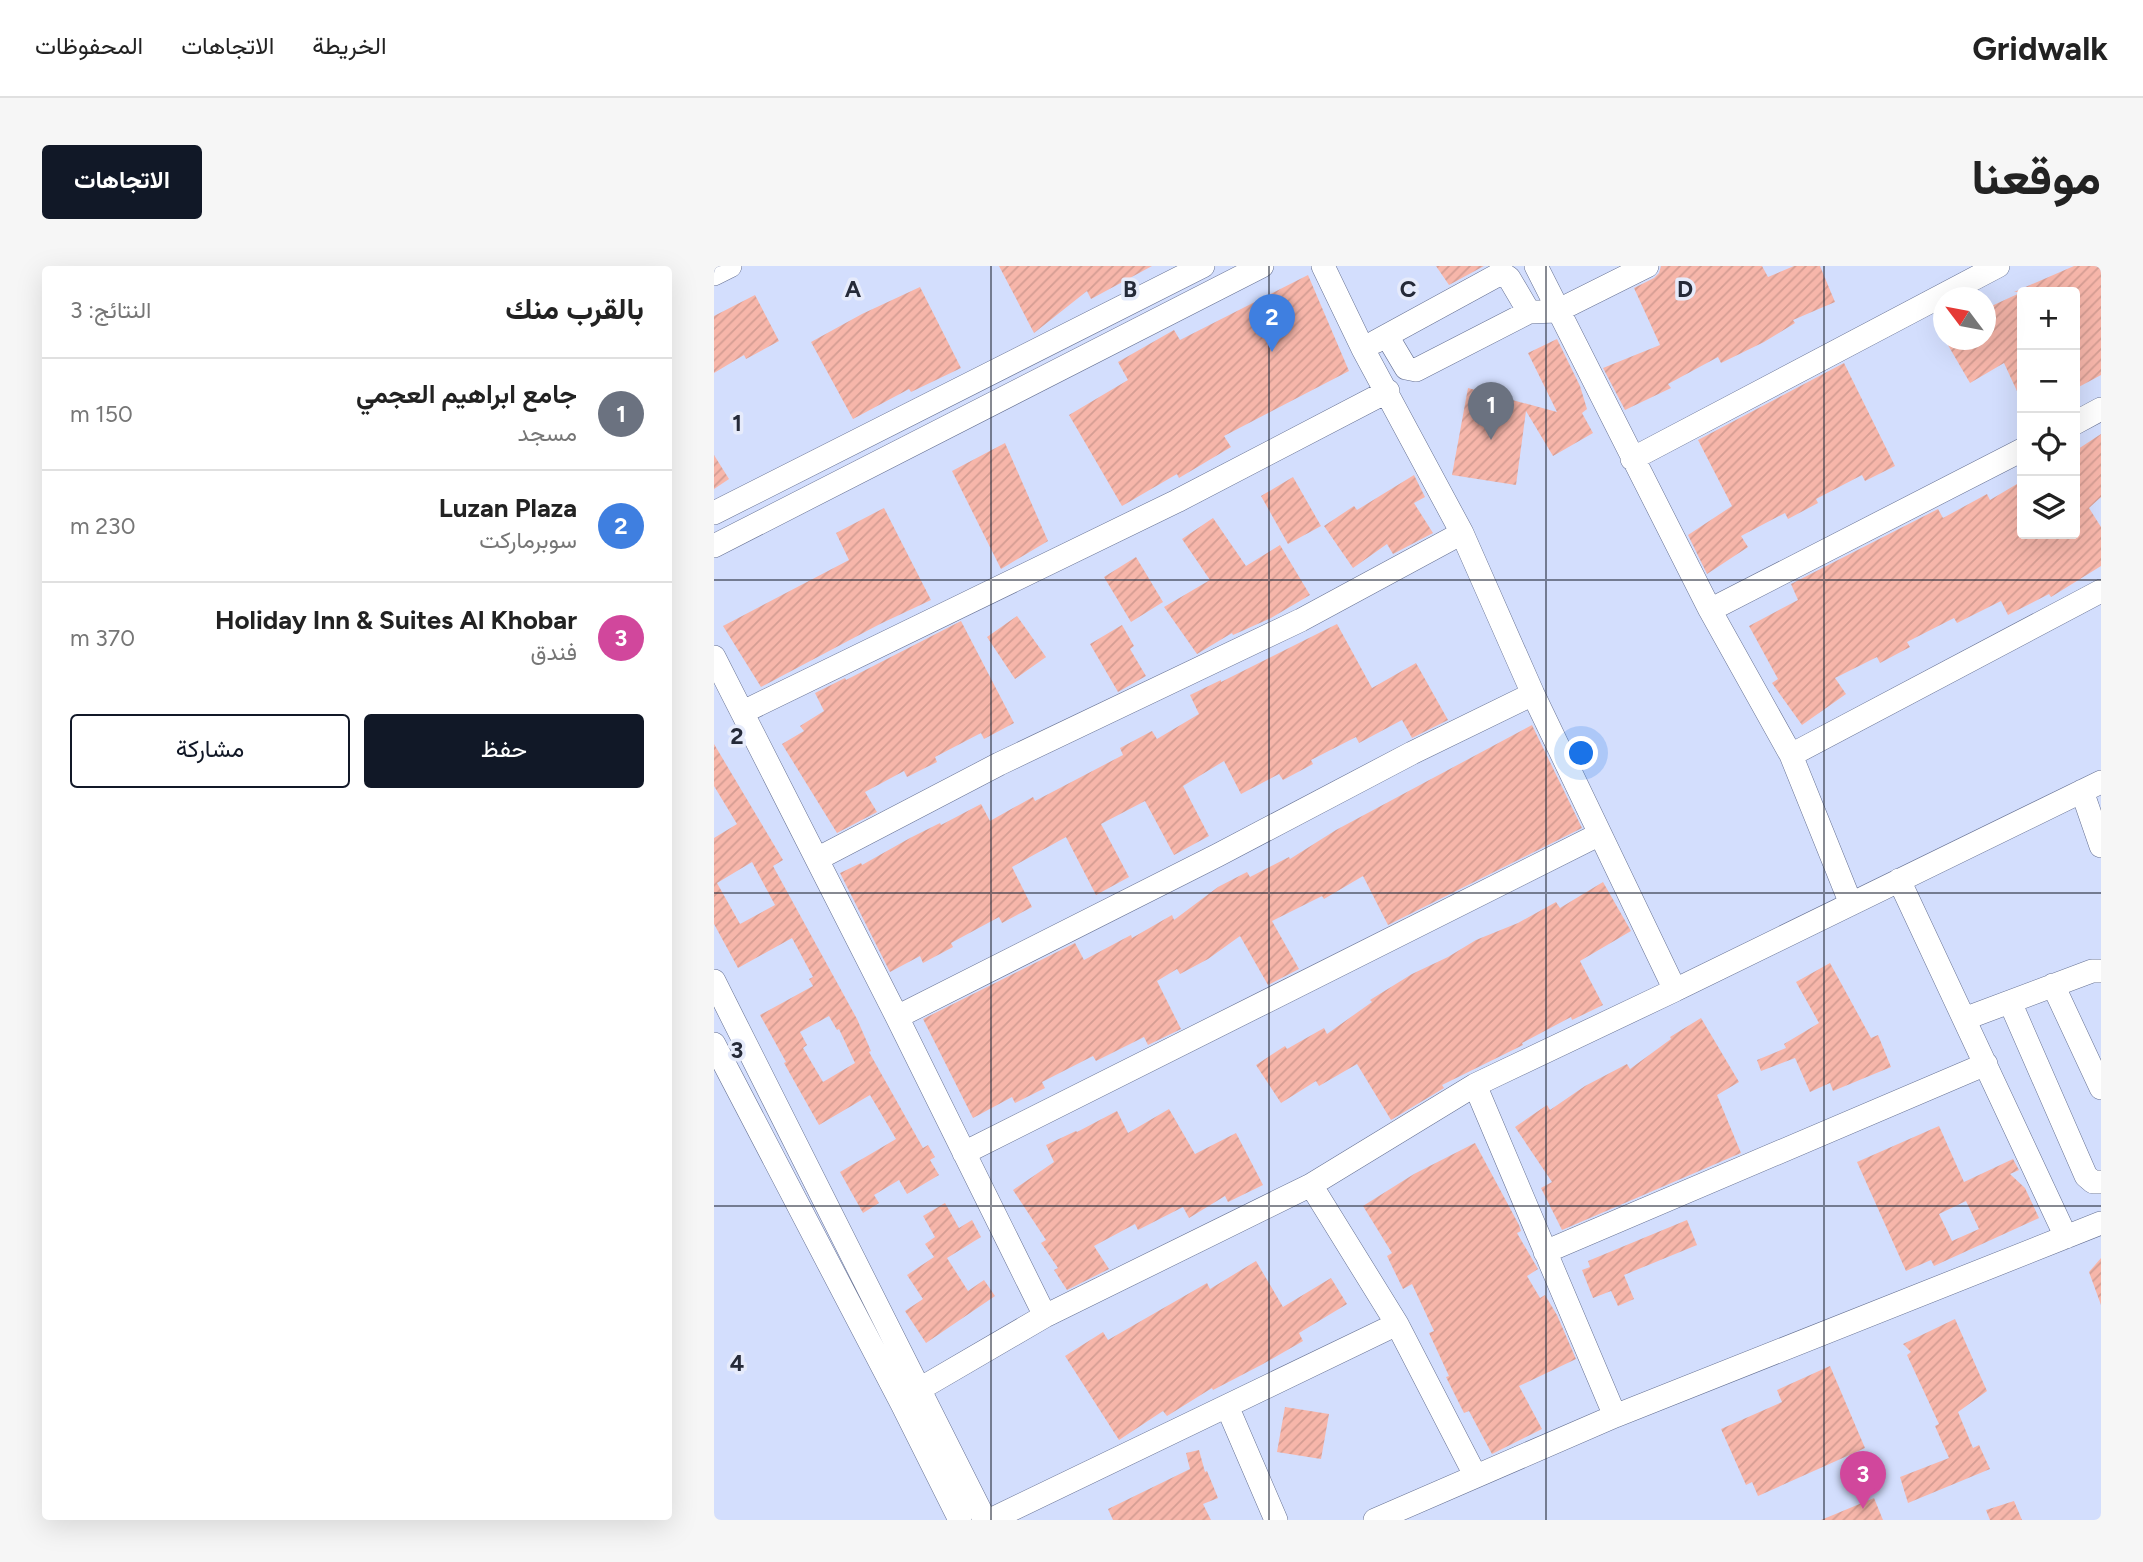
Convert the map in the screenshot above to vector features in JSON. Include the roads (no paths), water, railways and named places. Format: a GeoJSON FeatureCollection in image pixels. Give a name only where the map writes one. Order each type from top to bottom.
{"type":"FeatureCollection","features":[{"type":"Feature","properties":{"kind":"street"},"geometry":{"type":"LineString","coordinates":[[714,274],[730,266]]}},
{"type":"Feature","properties":{"kind":"street"},"geometry":{"type":"LineString","coordinates":[[714,513],[1178,271],[1203,266]]}},
{"type":"Feature","properties":{"kind":"street"},"geometry":{"type":"LineString","coordinates":[[714,546],[1262,266]]}},
{"type":"Feature","properties":{"kind":"street"},"geometry":{"type":"LineString","coordinates":[[1323,266],[1363,349],[1388,391],[1462,533],[1533,694],[1675,990]]}},
{"type":"Feature","properties":{"kind":"street"},"geometry":{"type":"LineString","coordinates":[[1535,266],[1710,610],[1791,755],[1851,904]]}},
{"type":"Feature","properties":{"kind":"street"},"geometry":{"type":"LineString","coordinates":[[1387,335],[1406,368],[1416,370],[1529,312],[1558,311],[1647,266]]}},
{"type":"Feature","properties":{"kind":"street"},"geometry":{"type":"LineString","coordinates":[[1632,459],[1998,266]]}},
{"type":"Feature","properties":{"kind":"street"},"geometry":{"type":"LineString","coordinates":[[1363,349],[1503,274],[1509,278],[1529,312]]}},
{"type":"Feature","properties":{"kind":"street"},"geometry":{"type":"LineString","coordinates":[[743,712],[1177,501],[1388,391]]}},
{"type":"Feature","properties":{"kind":"street"},"geometry":{"type":"LineString","coordinates":[[2080,420],[2101,409]]}},
{"type":"Feature","properties":{"kind":"street"},"geometry":{"type":"LineString","coordinates":[[1710,610],[2017,453]]}},
{"type":"Feature","properties":{"kind":"street"},"geometry":{"type":"LineString","coordinates":[[817,859],[999,764],[1301,620],[1462,533]]}},
{"type":"Feature","properties":{"kind":"street"},"geometry":{"type":"LineString","coordinates":[[1791,755],[2101,591]]}},
{"type":"Feature","properties":{"kind":"street"},"geometry":{"type":"LineString","coordinates":[[714,657],[1045,1316]]}},
{"type":"Feature","properties":{"kind":"street"},"geometry":{"type":"LineString","coordinates":[[897,1017],[1533,694]]}},
{"type":"Feature","properties":{"kind":"street"},"geometry":{"type":"LineString","coordinates":[[910,1397],[1045,1316],[1311,1185],[1475,1085],[2092,786],[2101,846]]}},
{"type":"Feature","properties":{"kind":"street"},"geometry":{"type":"LineString","coordinates":[[964,1153],[1600,834]]}},
{"type":"Feature","properties":{"kind":"street"},"geometry":{"type":"LineString","coordinates":[[1899,880],[2066,1237]]}},
{"type":"Feature","properties":{"kind":"street"},"geometry":{"type":"LineString","coordinates":[[1964,1019],[2092,971],[2101,971]]}},
{"type":"Feature","properties":{"kind":"street"},"geometry":{"type":"LineString","coordinates":[[714,981],[910,1397],[960,1520]]}},
{"type":"Feature","properties":{"kind":"street"},"geometry":{"type":"LineString","coordinates":[[2053,985],[2101,1088]]}},
{"type":"Feature","properties":{"kind":"street"},"geometry":{"type":"LineString","coordinates":[[2010,1002],[2086,1176],[2093,1182],[2101,1182]]}},
{"type":"Feature","properties":{"kind":"street"},"geometry":{"type":"LineString","coordinates":[[714,1037],[737,1026]]}},
{"type":"Feature","properties":{"kind":"street"},"geometry":{"type":"LineString","coordinates":[[714,1044],[910,1397],[987,1520],[1397,1324]]}},
{"type":"Feature","properties":{"kind":"street"},"geometry":{"type":"LineString","coordinates":[[1545,1252],[1986,1064]]}},
{"type":"Feature","properties":{"kind":"street"},"geometry":{"type":"LineString","coordinates":[[1475,1085],[1615,1416]]}},
{"type":"Feature","properties":{"kind":"street"},"geometry":{"type":"LineString","coordinates":[[1311,1185],[1397,1324],[1475,1475]]}},
{"type":"Feature","properties":{"kind":"street"},"geometry":{"type":"LineString","coordinates":[[1375,1520],[1615,1416],[2101,1223]]}},
{"type":"Feature","properties":{"kind":"street"},"geometry":{"type":"LineString","coordinates":[[1227,1406],[1276,1520]]}},
{"type":"Feature","properties":{"kind":"place","name":"Luzan Plaza"},"geometry":{"type":"Point","coordinates":[1272,352]}},
{"type":"Feature","properties":{"kind":"place","name":"جامع ابراهيم العجمي"},"geometry":{"type":"Point","coordinates":[1491,440]}},
{"type":"Feature","properties":{"kind":"place","name":"Holiday Inn & Suites Al Khobar"},"geometry":{"type":"Point","coordinates":[1863,1509]}}]}
